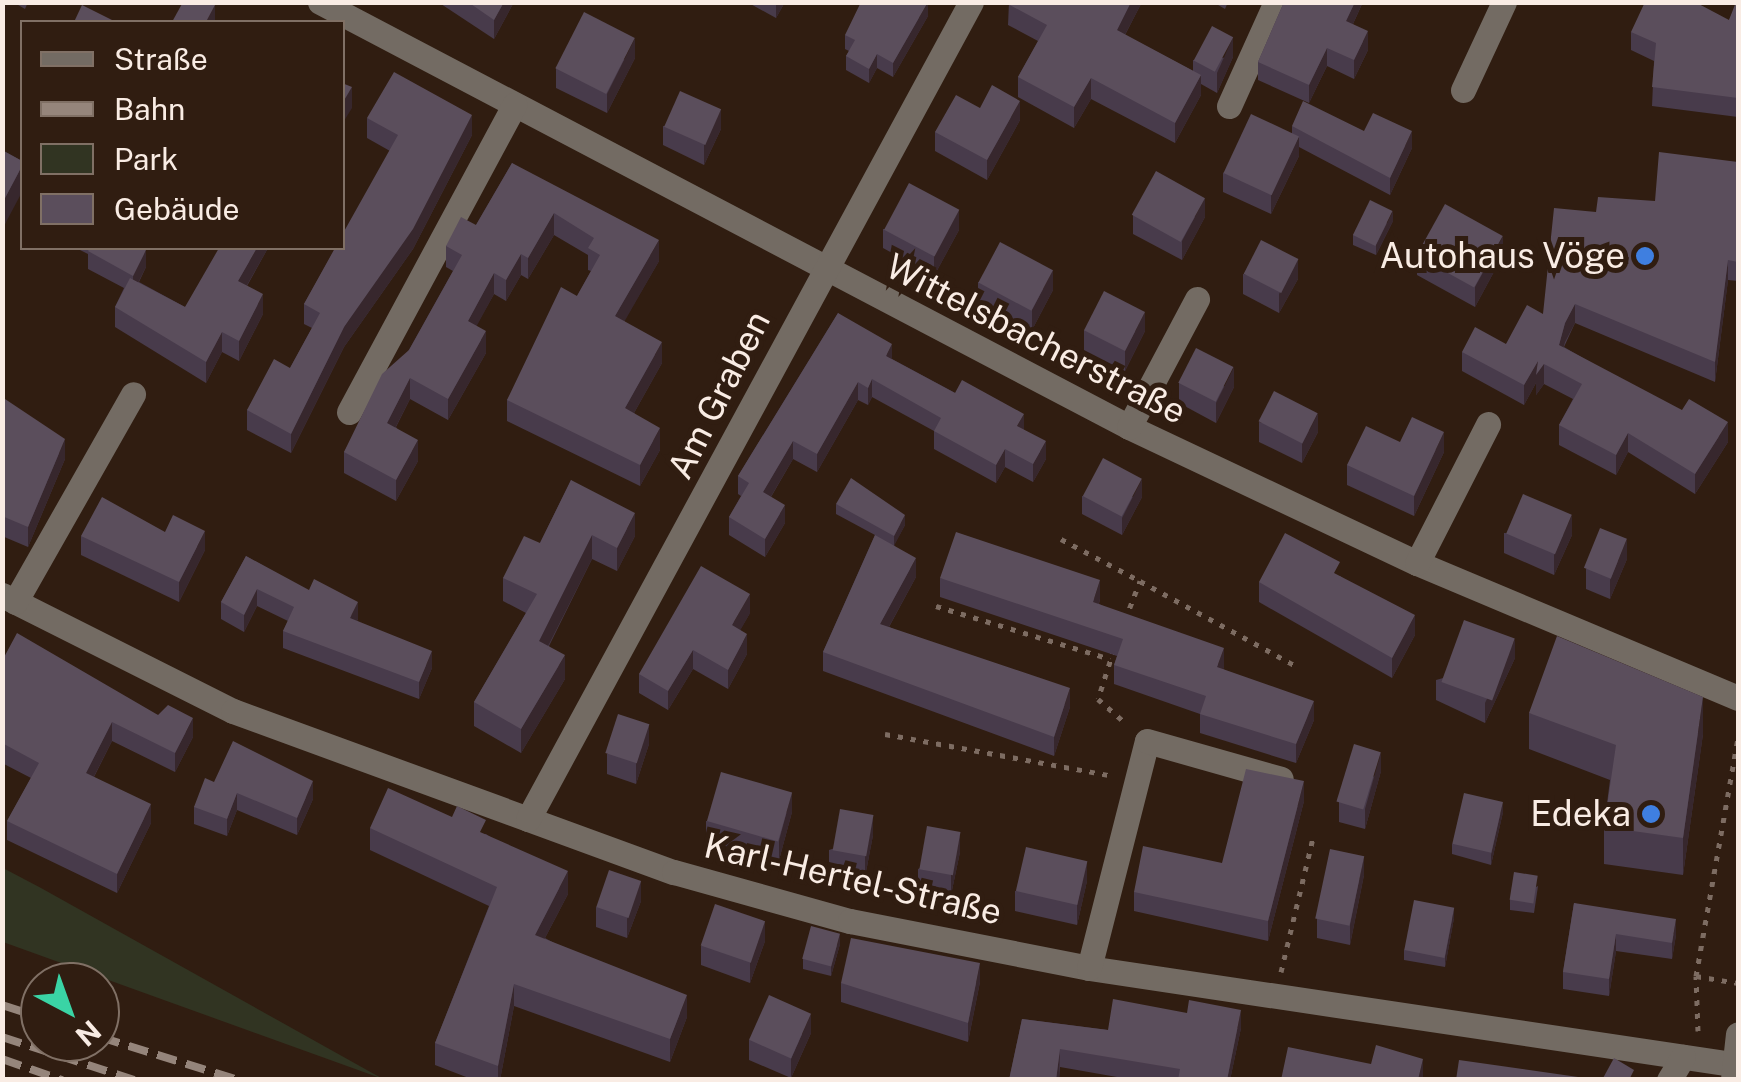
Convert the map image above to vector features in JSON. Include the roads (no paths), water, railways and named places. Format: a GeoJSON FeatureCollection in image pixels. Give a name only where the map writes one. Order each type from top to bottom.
{"type":"FeatureCollection","features":[{"type":"Feature","properties":{"kind":"street","name":"Wittelsbacherstraße"},"geometry":{"type":"LineString","coordinates":[[320,2],[823,271],[1129,427],[1417,563],[1738,698]]}},
{"type":"Feature","properties":{"kind":"street","name":"Am Graben"},"geometry":{"type":"LineString","coordinates":[[528,819],[970,2]]}},
{"type":"Feature","properties":{"kind":"street"},"geometry":{"type":"LineString","coordinates":[[1229,106],[1276,2]]}},
{"type":"Feature","properties":{"kind":"street"},"geometry":{"type":"LineString","coordinates":[[1463,90],[1504,2]]}},
{"type":"Feature","properties":{"kind":"street"},"geometry":{"type":"LineString","coordinates":[[349,412],[514,106]]}},
{"type":"Feature","properties":{"kind":"street"},"geometry":{"type":"LineString","coordinates":[[1129,427],[1197,299]]}},
{"type":"Feature","properties":{"kind":"street"},"geometry":{"type":"LineString","coordinates":[[9,599],[134,394]]}},
{"type":"Feature","properties":{"kind":"street"},"geometry":{"type":"LineString","coordinates":[[1417,563],[1488,424]]}},
{"type":"Feature","properties":{"kind":"street","name":"Karl-Hertel-Straße"},"geometry":{"type":"LineString","coordinates":[[9,599],[233,710],[528,819],[850,921],[1090,968],[1691,1057],[1735,1070]]}},
{"type":"Feature","properties":{"kind":"street"},"geometry":{"type":"LineString","coordinates":[[1090,968],[1147,741],[1281,779]]}},
{"type":"Feature","properties":{"kind":"street"},"geometry":{"type":"LineString","coordinates":[[1735,1070],[1738,1034]]}},
{"type":"Feature","properties":{"kind":"street"},"geometry":{"type":"LineString","coordinates":[[1668,1080],[1691,1057]]}},
{"type":"Feature","properties":{"kind":"railway"},"geometry":{"type":"LineString","coordinates":[[2,1005],[20,1011]]}},
{"type":"Feature","properties":{"kind":"railway"},"geometry":{"type":"LineString","coordinates":[[2,1037],[134,1080]]}},
{"type":"Feature","properties":{"kind":"railway"},"geometry":{"type":"LineString","coordinates":[[120,1043],[238,1080]]}},
{"type":"Feature","properties":{"kind":"railway"},"geometry":{"type":"LineString","coordinates":[[2,1059],[62,1080]]}},
{"type":"Feature","properties":{"kind":"place","name":"Autohaus Vöge"},"geometry":{"type":"Point","coordinates":[1645,256]}},
{"type":"Feature","properties":{"kind":"place","name":"Edeka"},"geometry":{"type":"Point","coordinates":[1651,814]}}]}
